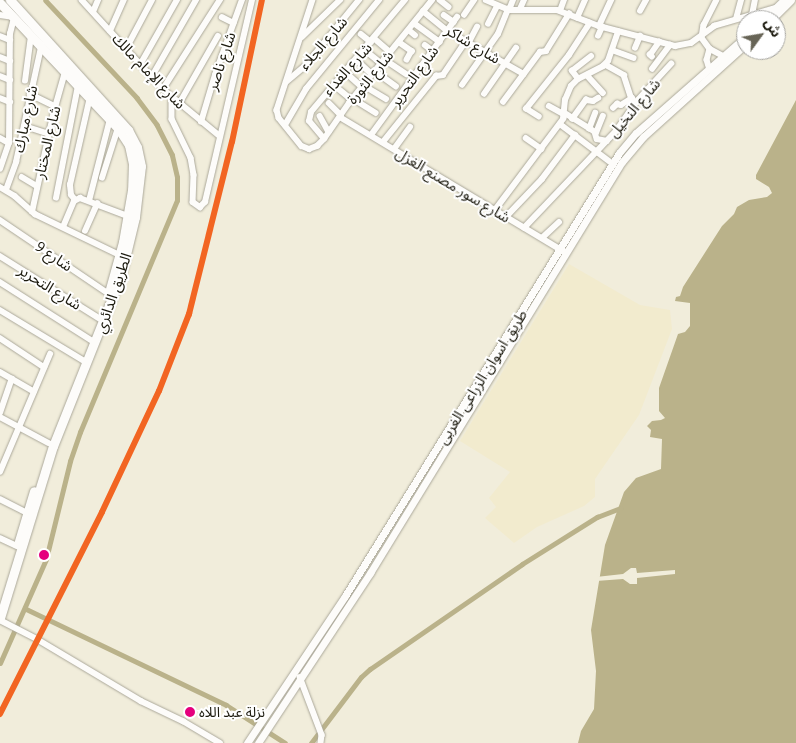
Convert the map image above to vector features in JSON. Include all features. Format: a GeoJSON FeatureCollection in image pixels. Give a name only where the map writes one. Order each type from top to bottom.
{"type":"FeatureCollection","features":[{"type":"Feature","properties":{"kind":"highway","name":"الطريق الدائري"},"geometry":{"type":"LineString","coordinates":[[10,0],[57,57],[132,135],[139,153],[140,172],[133,229],[121,275],[29,511]]}},
{"type":"Feature","properties":{"kind":"highway","name":"الطريق الدائري"},"geometry":{"type":"LineString","coordinates":[[0,3],[41,47],[57,57],[65,72],[118,128],[129,145],[133,158],[128,216],[120,255],[99,318],[49,444],[29,511],[2,621]]}},
{"type":"Feature","properties":{"kind":"highway","name":"الطريق الدائري"},"geometry":{"type":"LineString","coordinates":[[0,605],[18,546],[27,524]]}},
{"type":"Feature","properties":{"kind":"main road"},"geometry":{"type":"LineString","coordinates":[[774,9],[784,0]]}},
{"type":"Feature","properties":{"kind":"main road"},"geometry":{"type":"LineString","coordinates":[[781,10],[791,0]]}},
{"type":"Feature","properties":{"kind":"main road","name":"طريق اسوان الزراعى الغربى"},"geometry":{"type":"LineString","coordinates":[[727,59],[736,48]]}},
{"type":"Feature","properties":{"kind":"main road","name":"طريق اسوان الزراعى الغربى"},"geometry":{"type":"LineString","coordinates":[[258,743],[300,677],[353,601],[507,352],[612,163],[627,142],[736,52]]}},
{"type":"Feature","properties":{"kind":"main road","name":"طريق اسوان الزراعى الغربى"},"geometry":{"type":"LineString","coordinates":[[247,743],[345,596],[500,347],[633,148],[711,72]]}},
{"type":"Feature","properties":{"kind":"main road"},"geometry":{"type":"LineString","coordinates":[[627,142],[633,148]]}},
{"type":"Feature","properties":{"kind":"main road"},"geometry":{"type":"LineString","coordinates":[[500,347],[507,352]]}},
{"type":"Feature","properties":{"kind":"main road"},"geometry":{"type":"LineString","coordinates":[[345,596],[353,601]]}},
{"type":"Feature","properties":{"kind":"street","name":"شارع الإمام مالك"},"geometry":{"type":"LineString","coordinates":[[82,0],[162,89],[220,136]]}},
{"type":"Feature","properties":{"kind":"street"},"geometry":{"type":"LineString","coordinates":[[93,12],[98,0]]}},
{"type":"Feature","properties":{"kind":"street"},"geometry":{"type":"LineString","coordinates":[[110,32],[124,0]]}},
{"type":"Feature","properties":{"kind":"street"},"geometry":{"type":"LineString","coordinates":[[126,49],[152,0]]}},
{"type":"Feature","properties":{"kind":"street"},"geometry":{"type":"LineString","coordinates":[[140,65],[177,0]]}},
{"type":"Feature","properties":{"kind":"street"},"geometry":{"type":"LineString","coordinates":[[151,78],[196,0]]}},
{"type":"Feature","properties":{"kind":"street"},"geometry":{"type":"LineString","coordinates":[[162,89],[220,0]]}},
{"type":"Feature","properties":{"kind":"street","name":"شارع ناصر"},"geometry":{"type":"LineString","coordinates":[[201,122],[242,0]]}},
{"type":"Feature","properties":{"kind":"street"},"geometry":{"type":"LineString","coordinates":[[172,98],[172,119],[188,150],[193,166],[193,202],[200,207],[205,202],[252,0]]}},
{"type":"Feature","properties":{"kind":"street"},"geometry":{"type":"LineString","coordinates":[[312,0],[277,107],[279,118],[285,125],[306,89],[379,0]]}},
{"type":"Feature","properties":{"kind":"street"},"geometry":{"type":"LineString","coordinates":[[301,38],[340,0]]}},
{"type":"Feature","properties":{"kind":"street","name":"شارع الجلاء"},"geometry":{"type":"LineString","coordinates":[[284,84],[306,65],[359,0]]}},
{"type":"Feature","properties":{"kind":"street","name":"شارع الثورة"},"geometry":{"type":"LineString","coordinates":[[285,125],[306,148],[315,148],[324,139],[352,98],[432,0]]}},
{"type":"Feature","properties":{"kind":"street"},"geometry":{"type":"LineString","coordinates":[[440,0],[449,7]]}},
{"type":"Feature","properties":{"kind":"street"},"geometry":{"type":"LineString","coordinates":[[464,15],[474,0]]}},
{"type":"Feature","properties":{"kind":"street"},"geometry":{"type":"LineString","coordinates":[[462,85],[501,30],[513,0]]}},
{"type":"Feature","properties":{"kind":"street"},"geometry":{"type":"LineString","coordinates":[[520,9],[524,0]]}},
{"type":"Feature","properties":{"kind":"street"},"geometry":{"type":"LineString","coordinates":[[539,8],[543,0]]}},
{"type":"Feature","properties":{"kind":"street"},"geometry":{"type":"LineString","coordinates":[[560,11],[564,0]]}},
{"type":"Feature","properties":{"kind":"street"},"geometry":{"type":"LineString","coordinates":[[577,18],[585,0]]}},
{"type":"Feature","properties":{"kind":"street"},"geometry":{"type":"LineString","coordinates":[[598,36],[611,0]]}},
{"type":"Feature","properties":{"kind":"street"},"geometry":{"type":"LineString","coordinates":[[640,11],[646,0]]}},
{"type":"Feature","properties":{"kind":"street"},"geometry":{"type":"LineString","coordinates":[[716,0],[702,33],[702,40],[710,48],[727,59]]}},
{"type":"Feature","properties":{"kind":"street"},"geometry":{"type":"LineString","coordinates":[[770,10],[774,9],[773,0]]}},
{"type":"Feature","properties":{"kind":"street","name":"شارع الفداء"},"geometry":{"type":"LineString","coordinates":[[324,139],[310,123],[309,115],[338,77],[373,40],[401,1]]}},
{"type":"Feature","properties":{"kind":"street"},"geometry":{"type":"LineString","coordinates":[[489,1],[508,10],[539,8],[560,11],[618,32],[680,46],[691,43],[702,33],[736,19]]}},
{"type":"Feature","properties":{"kind":"street"},"geometry":{"type":"LineString","coordinates":[[488,24],[497,6]]}},
{"type":"Feature","properties":{"kind":"street","name":"شارع شاكر"},"geometry":{"type":"LineString","coordinates":[[423,11],[467,42],[524,74]]}},
{"type":"Feature","properties":{"kind":"street"},"geometry":{"type":"LineString","coordinates":[[503,102],[540,52],[546,50],[569,14]]}},
{"type":"Feature","properties":{"kind":"street"},"geometry":{"type":"LineString","coordinates":[[0,15],[14,18],[10,40],[9,143],[0,169]]}},
{"type":"Feature","properties":{"kind":"street","name":"شارع التحرير"},"geometry":{"type":"LineString","coordinates":[[371,135],[456,20],[444,16]]}},
{"type":"Feature","properties":{"kind":"street"},"geometry":{"type":"LineString","coordinates":[[222,17],[234,23]]}},
{"type":"Feature","properties":{"kind":"street"},"geometry":{"type":"LineString","coordinates":[[414,23],[440,42]]}},
{"type":"Feature","properties":{"kind":"street"},"geometry":{"type":"LineString","coordinates":[[539,117],[526,109],[569,55],[590,23]]}},
{"type":"Feature","properties":{"kind":"street"},"geometry":{"type":"LineString","coordinates":[[383,142],[436,76],[443,75],[477,27]]}},
{"type":"Feature","properties":{"kind":"street"},"geometry":{"type":"LineString","coordinates":[[409,30],[415,35]]}},
{"type":"Feature","properties":{"kind":"street"},"geometry":{"type":"LineString","coordinates":[[495,210],[560,124],[565,114],[566,96],[571,86],[578,79],[606,65],[618,32]]}},
{"type":"Feature","properties":{"kind":"street"},"geometry":{"type":"LineString","coordinates":[[361,34],[390,52]]}},
{"type":"Feature","properties":{"kind":"street"},"geometry":{"type":"LineString","coordinates":[[0,36],[10,40]]}},
{"type":"Feature","properties":{"kind":"street"},"geometry":{"type":"LineString","coordinates":[[25,81],[31,36]]}},
{"type":"Feature","properties":{"kind":"street"},"geometry":{"type":"LineString","coordinates":[[179,104],[218,36]]}},
{"type":"Feature","properties":{"kind":"street"},"geometry":{"type":"LineString","coordinates":[[635,48],[640,36]]}},
{"type":"Feature","properties":{"kind":"street"},"geometry":{"type":"LineString","coordinates":[[399,42],[412,51],[407,60]]}},
{"type":"Feature","properties":{"kind":"street"},"geometry":{"type":"LineString","coordinates":[[652,57],[650,55],[658,42]]}},
{"type":"Feature","properties":{"kind":"street"},"geometry":{"type":"LineString","coordinates":[[425,45],[433,51]]}},
{"type":"Feature","properties":{"kind":"street"},"geometry":{"type":"LineString","coordinates":[[652,69],[670,45]]}},
{"type":"Feature","properties":{"kind":"street","name":"شارع مبارك"},"geometry":{"type":"LineString","coordinates":[[6,190],[16,162],[41,47]]}},
{"type":"Feature","properties":{"kind":"street"},"geometry":{"type":"LineString","coordinates":[[484,94],[516,48]]}},
{"type":"Feature","properties":{"kind":"street"},"geometry":{"type":"LineString","coordinates":[[710,48],[707,60],[711,72]]}},
{"type":"Feature","properties":{"kind":"street"},"geometry":{"type":"LineString","coordinates":[[612,50],[634,58]]}},
{"type":"Feature","properties":{"kind":"street"},"geometry":{"type":"LineString","coordinates":[[371,55],[406,74]]}},
{"type":"Feature","properties":{"kind":"street"},"geometry":{"type":"LineString","coordinates":[[578,79],[572,72],[591,56]]}},
{"type":"Feature","properties":{"kind":"street"},"geometry":{"type":"LineString","coordinates":[[0,57],[10,62]]}},
{"type":"Feature","properties":{"kind":"street"},"geometry":{"type":"LineString","coordinates":[[360,64],[396,86]]}},
{"type":"Feature","properties":{"kind":"street"},"geometry":{"type":"LineString","coordinates":[[606,65],[623,73],[634,105]]}},
{"type":"Feature","properties":{"kind":"street","name":"شارع النخيل"},"geometry":{"type":"LineString","coordinates":[[524,228],[578,174],[596,151],[620,127],[634,105],[670,65],[675,71]]}},
{"type":"Feature","properties":{"kind":"street","name":"شارع المختار"},"geometry":{"type":"LineString","coordinates":[[32,212],[55,106],[65,72]]}},
{"type":"Feature","properties":{"kind":"street"},"geometry":{"type":"LineString","coordinates":[[587,75],[603,93]]}},
{"type":"Feature","properties":{"kind":"street"},"geometry":{"type":"LineString","coordinates":[[0,76],[10,80]]}},
{"type":"Feature","properties":{"kind":"street"},"geometry":{"type":"LineString","coordinates":[[350,77],[386,99]]}},
{"type":"Feature","properties":{"kind":"street"},"geometry":{"type":"LineString","coordinates":[[56,198],[78,86]]}},
{"type":"Feature","properties":{"kind":"street"},"geometry":{"type":"LineString","coordinates":[[340,90],[376,113]]}},
{"type":"Feature","properties":{"kind":"street"},"geometry":{"type":"LineString","coordinates":[[30,94],[55,106]]}},
{"type":"Feature","properties":{"kind":"street"},"geometry":{"type":"LineString","coordinates":[[75,200],[70,192],[70,185],[90,97]]}},
{"type":"Feature","properties":{"kind":"street"},"geometry":{"type":"LineString","coordinates":[[0,98],[10,102]]}},
{"type":"Feature","properties":{"kind":"street"},"geometry":{"type":"LineString","coordinates":[[572,119],[587,100],[593,101],[598,98]]}},
{"type":"Feature","properties":{"kind":"street"},"geometry":{"type":"LineString","coordinates":[[613,108],[617,104],[621,105],[632,98]]}},
{"type":"Feature","properties":{"kind":"street","name":"شارع سور مصنع الغزل"},"geometry":{"type":"LineString","coordinates":[[329,103],[341,116],[371,135],[563,251]]}},
{"type":"Feature","properties":{"kind":"street"},"geometry":{"type":"LineString","coordinates":[[549,106],[596,133]]}},
{"type":"Feature","properties":{"kind":"street"},"geometry":{"type":"LineString","coordinates":[[589,129],[595,113]]}},
{"type":"Feature","properties":{"kind":"street"},"geometry":{"type":"LineString","coordinates":[[320,116],[329,132]]}},
{"type":"Feature","properties":{"kind":"street"},"geometry":{"type":"LineString","coordinates":[[603,116],[596,133],[597,139],[606,141]]}},
{"type":"Feature","properties":{"kind":"street"},"geometry":{"type":"LineString","coordinates":[[89,201],[110,119]]}},
{"type":"Feature","properties":{"kind":"street"},"geometry":{"type":"LineString","coordinates":[[560,124],[612,163]]}},
{"type":"Feature","properties":{"kind":"street"},"geometry":{"type":"LineString","coordinates":[[394,149],[410,126]]}},
{"type":"Feature","properties":{"kind":"street"},"geometry":{"type":"LineString","coordinates":[[32,128],[49,134]]}},
{"type":"Feature","properties":{"kind":"street"},"geometry":{"type":"LineString","coordinates":[[102,178],[118,128]]}},
{"type":"Feature","properties":{"kind":"street"},"geometry":{"type":"LineString","coordinates":[[506,217],[542,179],[575,135]]}},
{"type":"Feature","properties":{"kind":"street"},"geometry":{"type":"LineString","coordinates":[[0,138],[9,143]]}},
{"type":"Feature","properties":{"kind":"street"},"geometry":{"type":"LineString","coordinates":[[526,138],[542,149]]}},
{"type":"Feature","properties":{"kind":"street"},"geometry":{"type":"LineString","coordinates":[[22,177],[37,186]]}},
{"type":"Feature","properties":{"kind":"street"},"geometry":{"type":"LineString","coordinates":[[0,187],[32,212],[120,255]]}},
{"type":"Feature","properties":{"kind":"street"},"geometry":{"type":"LineString","coordinates":[[63,227],[75,200],[80,198],[128,216]]}},
{"type":"Feature","properties":{"kind":"street"},"geometry":{"type":"LineString","coordinates":[[86,231],[97,204]]}},
{"type":"Feature","properties":{"kind":"street","name":"شارع 9"},"geometry":{"type":"LineString","coordinates":[[0,220],[108,293]]}},
{"type":"Feature","properties":{"kind":"street"},"geometry":{"type":"LineString","coordinates":[[542,238],[559,222]]}},
{"type":"Feature","properties":{"kind":"street","name":"شارع التحرير"},"geometry":{"type":"LineString","coordinates":[[0,256],[99,318]]}},
{"type":"Feature","properties":{"kind":"street"},"geometry":{"type":"LineString","coordinates":[[0,282],[90,340]]}},
{"type":"Feature","properties":{"kind":"street"},"geometry":{"type":"LineString","coordinates":[[0,310],[83,360]]}},
{"type":"Feature","properties":{"kind":"street"},"geometry":{"type":"LineString","coordinates":[[0,338],[44,367]]}},
{"type":"Feature","properties":{"kind":"street"},"geometry":{"type":"LineString","coordinates":[[0,472],[50,354]]}},
{"type":"Feature","properties":{"kind":"street"},"geometry":{"type":"LineString","coordinates":[[0,372],[34,392]]}},
{"type":"Feature","properties":{"kind":"street"},"geometry":{"type":"LineString","coordinates":[[0,413],[12,379]]}},
{"type":"Feature","properties":{"kind":"street"},"geometry":{"type":"LineString","coordinates":[[0,417],[49,444]]}},
{"type":"Feature","properties":{"kind":"street"},"geometry":{"type":"LineString","coordinates":[[0,499],[29,511]]}},
{"type":"Feature","properties":{"kind":"street"},"geometry":{"type":"LineString","coordinates":[[0,538],[18,546]]}},
{"type":"Feature","properties":{"kind":"street"},"geometry":{"type":"LineString","coordinates":[[2,621],[28,634],[134,697],[183,721],[220,743]]}},
{"type":"Feature","properties":{"kind":"street"},"geometry":{"type":"LineString","coordinates":[[300,677],[322,733],[321,743]]}},
{"type":"Feature","properties":{"kind":"shaded area"},"geometry":{"type":"Polygon","coordinates":[[[796,100],[796,743],[578,743],[581,731],[594,709],[596,671],[591,630],[605,545],[624,492],[636,478],[661,469],[662,439],[650,437],[651,430],[647,426],[652,421],[665,418],[659,411],[659,388],[678,334],[685,332],[690,326],[690,303],[675,301],[676,297],[680,296],[683,287],[722,226],[734,214],[737,207],[749,200],[767,197],[772,193],[769,187],[756,179],[756,175],[796,100]]]}},
{"type":"Feature","properties":{"kind":"shaded area"},"geometry":{"type":"Polygon","coordinates":[[[569,264],[640,305],[670,310],[672,329],[639,415],[595,479],[595,497],[584,506],[537,527],[514,543],[485,518],[496,507],[489,498],[510,472],[460,441],[569,264]]]}},
{"type":"Feature","properties":{"kind":"pier"},"geometry":{"type":"Polygon","coordinates":[[[631,568],[636,568],[637,573],[675,570],[675,574],[637,578],[637,584],[630,584],[623,579],[596,581],[596,577],[623,574],[631,568]]]}},
{"type":"Feature","properties":{"kind":"waterway"},"geometry":{"type":"LineString","coordinates":[[0,663],[46,559],[70,461],[80,432],[177,200],[177,177],[172,155],[157,125],[137,98],[45,0]]}},
{"type":"Feature","properties":{"kind":"waterway"},"geometry":{"type":"LineString","coordinates":[[311,743],[361,677],[370,669],[522,564],[597,517],[620,508]]}},
{"type":"Feature","properties":{"kind":"waterway"},"geometry":{"type":"LineString","coordinates":[[26,609],[226,705],[285,743]]}},
{"type":"Feature","properties":{"kind":"transit line"},"geometry":{"type":"LineString","coordinates":[[0,714],[102,512],[159,391],[189,314],[232,142],[262,0]]}},
{"type":"Feature","properties":{"kind":"place","name":"نزلة عبد اللاه"},"geometry":{"type":"Point","coordinates":[190,712]}}]}
